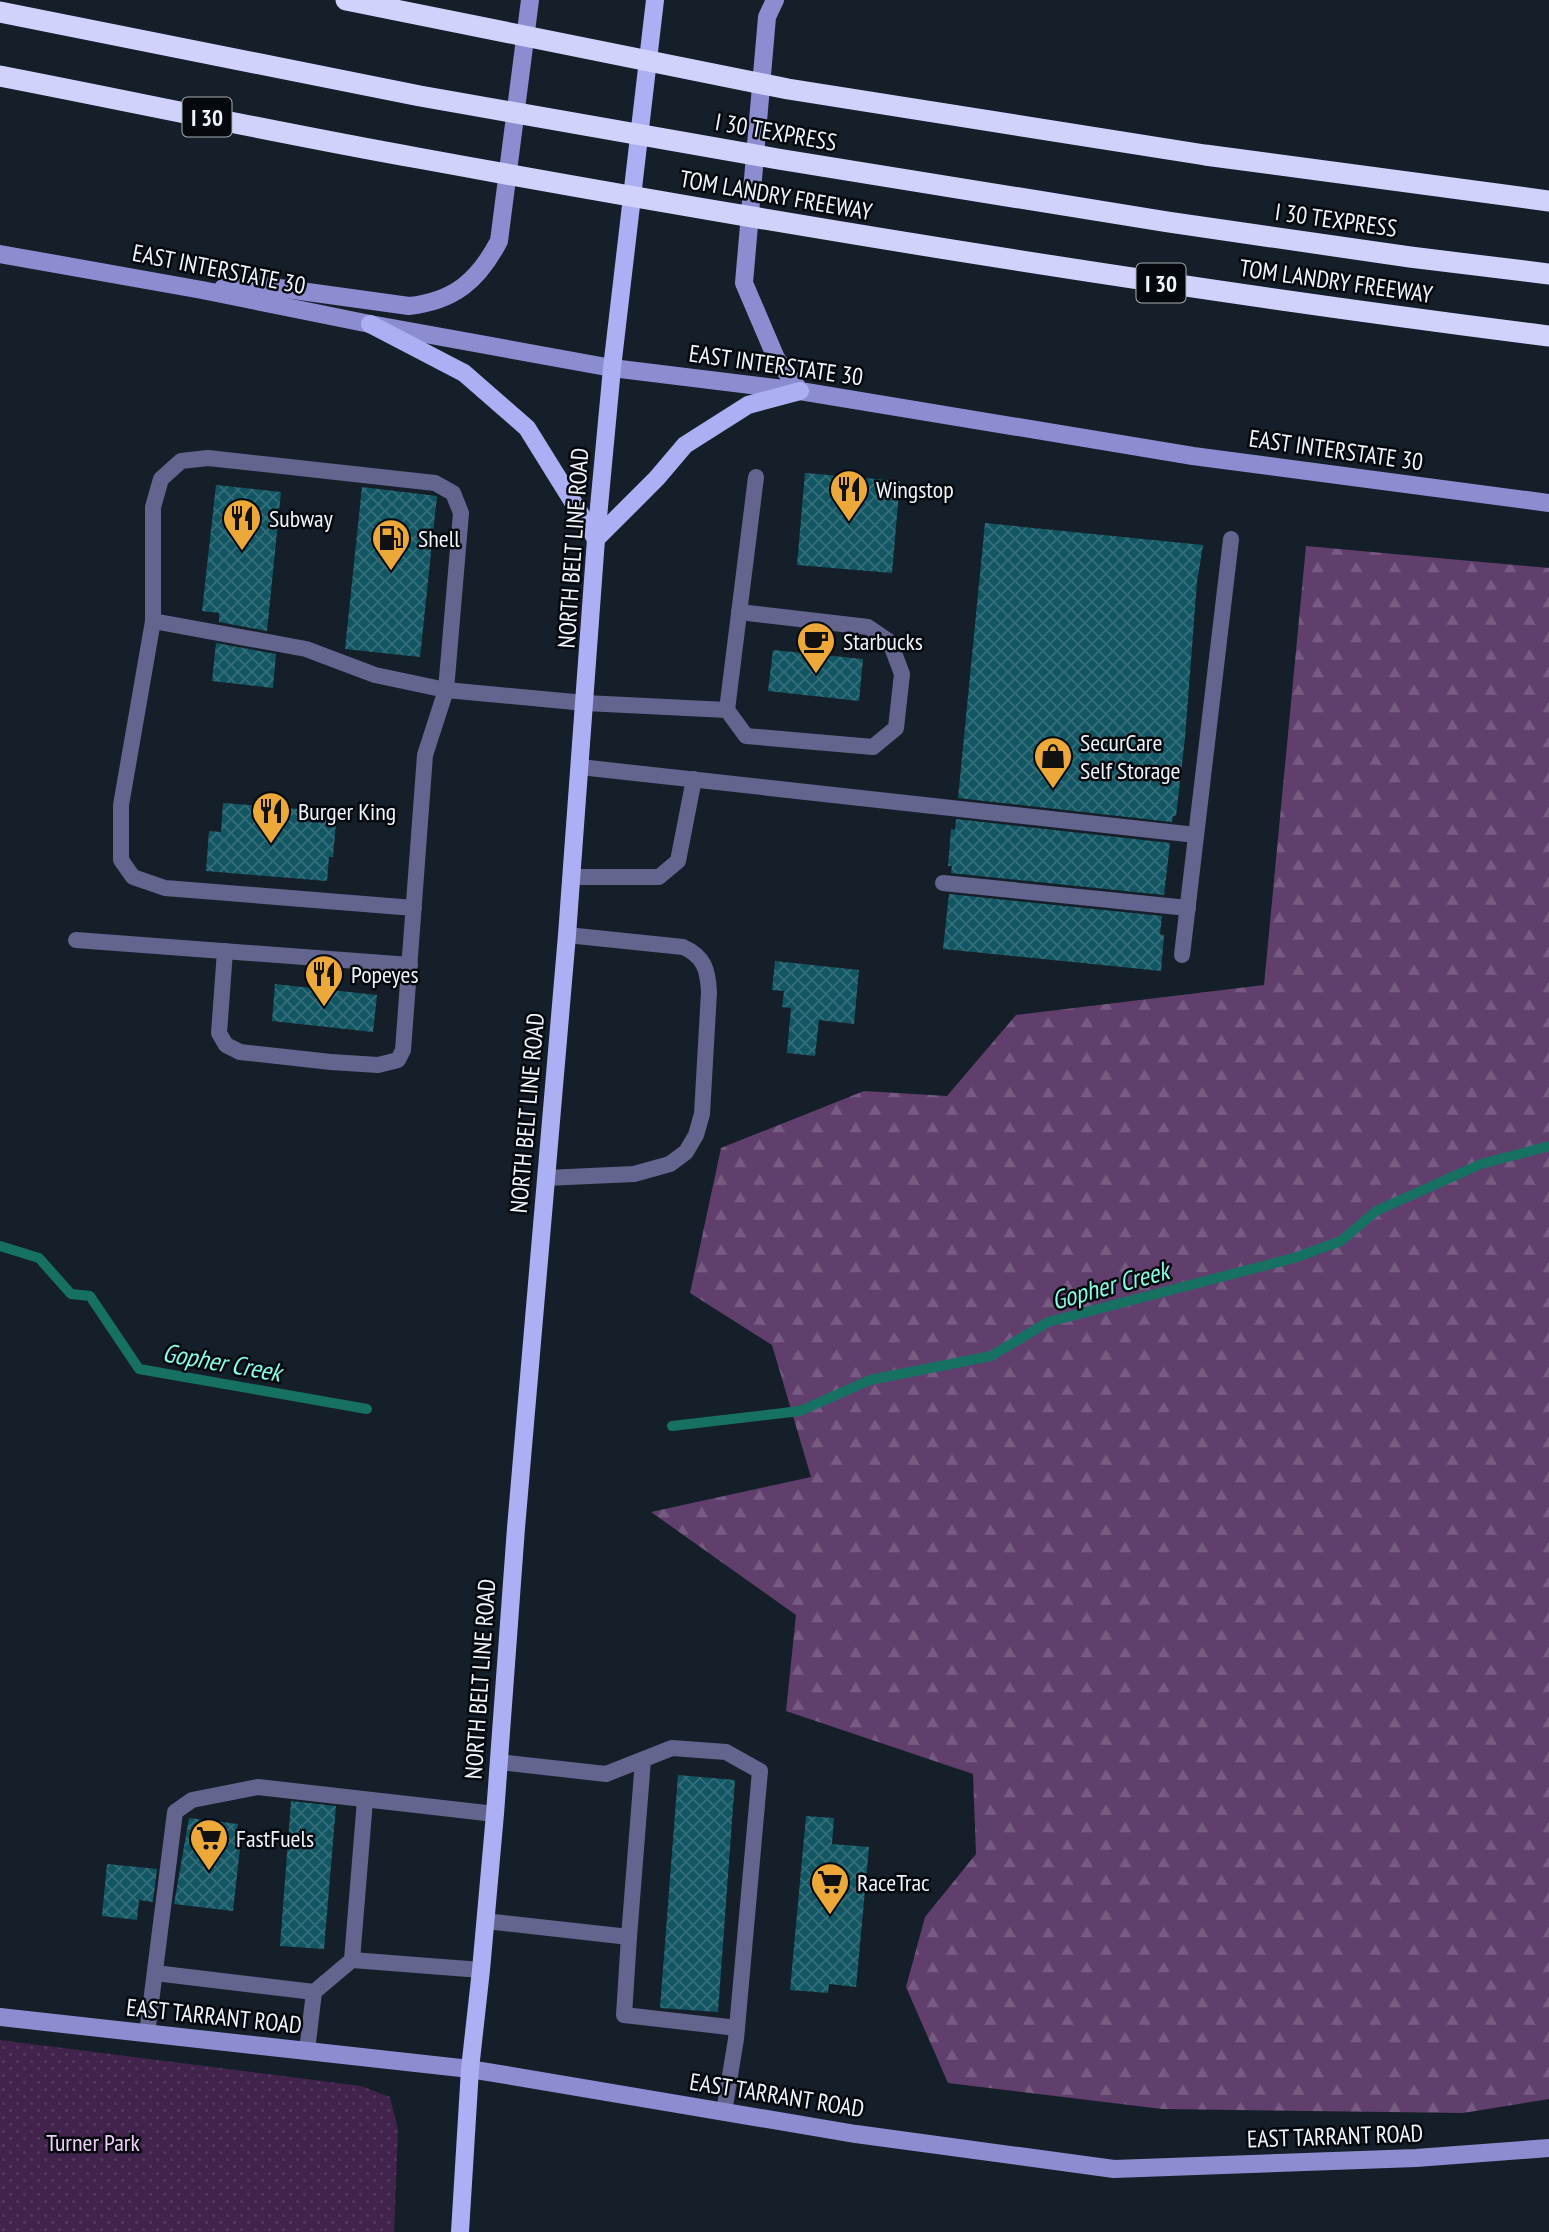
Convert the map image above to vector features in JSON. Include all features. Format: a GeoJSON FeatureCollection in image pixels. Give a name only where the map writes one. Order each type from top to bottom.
{"type":"FeatureCollection","features":[{"type":"Feature","properties":{"kind":"highway"},"geometry":{"type":"LineString","coordinates":[[346,0],[788,89],[1205,155],[1549,201]]}},
{"type":"Feature","properties":{"kind":"highway","name":"I 30 TEXPRESS"},"geometry":{"type":"LineString","coordinates":[[0,12],[420,96],[778,159],[1182,224],[1549,274]]}},
{"type":"Feature","properties":{"kind":"highway","name":"TOM LANDRY FREEWAY"},"geometry":{"type":"LineString","coordinates":[[0,76],[415,158],[775,222],[1203,290],[1549,336]]}},
{"type":"Feature","properties":{"kind":"main road"},"geometry":{"type":"LineString","coordinates":[[202,290],[257,285],[408,306],[434,303],[460,290],[488,261],[499,241],[530,0]]}},
{"type":"Feature","properties":{"kind":"main road","name":"NORTH BELT LINE ROAD"},"geometry":{"type":"LineString","coordinates":[[460,2232],[470,2069],[495,1814],[516,1528],[567,935],[596,539],[612,368],[655,0]]}},
{"type":"Feature","properties":{"kind":"main road"},"geometry":{"type":"LineString","coordinates":[[370,324],[464,373],[527,428],[596,539],[657,478],[685,445],[748,405],[800,391],[776,358],[744,283],[767,18],[775,0]]}},
{"type":"Feature","properties":{"kind":"main road","name":"EAST INTERSTATE 30"},"geometry":{"type":"LineString","coordinates":[[0,254],[612,368],[800,391],[1193,456],[1549,503]]}},
{"type":"Feature","properties":{"kind":"main road","name":"EAST TARRANT ROAD"},"geometry":{"type":"LineString","coordinates":[[0,2017],[470,2069],[856,2134],[1114,2169],[1416,2158],[1549,2148]]}},
{"type":"Feature","properties":{"kind":"lane"},"geometry":{"type":"LineString","coordinates":[[225,951],[219,1032],[226,1045],[240,1052],[331,1062],[378,1065],[398,1060],[403,1050],[410,965],[425,755],[446,690],[461,513],[453,493],[435,483],[208,458],[181,461],[161,479],[153,507],[153,621],[121,805],[121,860],[133,877],[165,888],[414,908]]}},
{"type":"Feature","properties":{"kind":"lane"},"geometry":{"type":"LineString","coordinates":[[739,612],[868,626],[890,642],[902,674],[896,728],[873,747],[746,736],[727,710],[739,612],[756,477]]}},
{"type":"Feature","properties":{"kind":"lane"},"geometry":{"type":"LineString","coordinates":[[1182,955],[1231,539]]}},
{"type":"Feature","properties":{"kind":"lane"},"geometry":{"type":"LineString","coordinates":[[153,621],[306,649],[375,675],[446,690],[585,703],[727,710]]}},
{"type":"Feature","properties":{"kind":"lane"},"geometry":{"type":"LineString","coordinates":[[580,767],[1196,835]]}},
{"type":"Feature","properties":{"kind":"lane"},"geometry":{"type":"LineString","coordinates":[[571,877],[659,877],[678,861],[694,779]]}},
{"type":"Feature","properties":{"kind":"lane"},"geometry":{"type":"LineString","coordinates":[[943,883],[1188,908]]}},
{"type":"Feature","properties":{"kind":"lane"},"geometry":{"type":"LineString","coordinates":[[546,1178],[634,1174],[670,1164],[686,1152],[696,1135],[702,1114],[709,992],[708,974],[703,960],[683,947],[567,935]]}},
{"type":"Feature","properties":{"kind":"lane"},"geometry":{"type":"LineString","coordinates":[[76,940],[410,965]]}},
{"type":"Feature","properties":{"kind":"lane"},"geometry":{"type":"LineString","coordinates":[[499,1762],[606,1774],[672,1748],[726,1752],[760,1771],[737,2028],[724,2112]]}},
{"type":"Feature","properties":{"kind":"lane"},"geometry":{"type":"LineString","coordinates":[[643,1759],[624,2015],[737,2028]]}},
{"type":"Feature","properties":{"kind":"lane"},"geometry":{"type":"LineString","coordinates":[[147,2034],[175,1812],[192,1800],[258,1787],[495,1814]]}},
{"type":"Feature","properties":{"kind":"lane"},"geometry":{"type":"LineString","coordinates":[[352,1960],[365,1800]]}},
{"type":"Feature","properties":{"kind":"lane"},"geometry":{"type":"LineString","coordinates":[[485,1922],[629,1937]]}},
{"type":"Feature","properties":{"kind":"lane"},"geometry":{"type":"LineString","coordinates":[[307,2051],[314,1992],[352,1960],[481,1970]]}},
{"type":"Feature","properties":{"kind":"lane"},"geometry":{"type":"LineString","coordinates":[[155,1973],[314,1992]]}},
{"type":"Feature","properties":{"kind":"green space"},"geometry":{"type":"Polygon","coordinates":[[[1306,546],[1549,568],[1549,2099],[1463,2113],[1162,2109],[948,2083],[906,1987],[925,1917],[976,1854],[973,1774],[786,1711],[796,1615],[651,1512],[811,1477],[772,1345],[690,1293],[721,1148],[864,1091],[947,1096],[1016,1015],[1264,985],[1306,546]]]}},
{"type":"Feature","properties":{"kind":"green space","name":"Turner Park"},"geometry":{"type":"Polygon","coordinates":[[[0,2040],[361,2086],[390,2097],[398,2130],[394,2232],[0,2232],[0,2040]]]}},
{"type":"Feature","properties":{"kind":"building","name":"Wingstop"},"geometry":{"type":"Polygon","coordinates":[[[805,473],[900,481],[892,573],[797,565],[805,473]]]}},
{"type":"Feature","properties":{"kind":"building","name":"Subway"},"geometry":{"type":"Polygon","coordinates":[[[216,485],[281,492],[267,631],[219,622],[219,613],[202,611],[216,485]]]}},
{"type":"Feature","properties":{"kind":"building","name":"Shell"},"geometry":{"type":"Polygon","coordinates":[[[362,487],[437,496],[420,657],[345,649],[362,487]]]}},
{"type":"Feature","properties":{"kind":"building"},"geometry":{"type":"Polygon","coordinates":[[[985,523],[1203,545],[1197,582],[1185,738],[1176,816],[1173,816],[1172,822],[958,798],[985,523]]]}},
{"type":"Feature","properties":{"kind":"building"},"geometry":{"type":"Polygon","coordinates":[[[216,643],[276,654],[273,688],[212,681],[216,643]]]}},
{"type":"Feature","properties":{"kind":"building","name":"Starbucks"},"geometry":{"type":"Polygon","coordinates":[[[773,650],[863,659],[859,701],[768,691],[773,650]]]}},
{"type":"Feature","properties":{"kind":"building","name":"Burger King"},"geometry":{"type":"Polygon","coordinates":[[[223,803],[337,812],[333,857],[329,857],[327,881],[206,871],[209,831],[221,832],[223,803]]]}},
{"type":"Feature","properties":{"kind":"building"},"geometry":{"type":"Polygon","coordinates":[[[956,819],[1170,843],[1164,895],[951,873],[952,866],[948,866],[951,829],[955,830],[956,819]]]}},
{"type":"Feature","properties":{"kind":"building"},"geometry":{"type":"Polygon","coordinates":[[[949,894],[1162,916],[1160,934],[1164,935],[1161,971],[943,949],[949,894]]]}},
{"type":"Feature","properties":{"kind":"building"},"geometry":{"type":"Polygon","coordinates":[[[775,961],[859,970],[854,1024],[819,1020],[815,1056],[787,1053],[791,1008],[782,1007],[784,991],[772,990],[775,961]]]}},
{"type":"Feature","properties":{"kind":"building","name":"Popeyes"},"geometry":{"type":"Polygon","coordinates":[[[275,984],[377,995],[373,1032],[272,1021],[275,984]]]}},
{"type":"Feature","properties":{"kind":"building"},"geometry":{"type":"Polygon","coordinates":[[[678,1775],[735,1780],[718,2012],[660,2008],[678,1775]]]}},
{"type":"Feature","properties":{"kind":"building"},"geometry":{"type":"Polygon","coordinates":[[[291,1801],[336,1806],[324,1949],[280,1946],[291,1801]]]}},
{"type":"Feature","properties":{"kind":"building","name":"RaceTrac"},"geometry":{"type":"Polygon","coordinates":[[[806,1816],[834,1818],[832,1844],[869,1847],[856,1987],[829,1984],[828,1993],[790,1990],[806,1816]]]}},
{"type":"Feature","properties":{"kind":"building","name":"FastFuels"},"geometry":{"type":"Polygon","coordinates":[[[189,1818],[238,1824],[236,1838],[241,1839],[233,1911],[174,1904],[189,1818]]]}},
{"type":"Feature","properties":{"kind":"building"},"geometry":{"type":"Polygon","coordinates":[[[107,1864],[157,1869],[153,1902],[139,1900],[137,1920],[102,1916],[107,1864]]]}},
{"type":"Feature","properties":{"kind":"waterway","name":"Gopher Creek"},"geometry":{"type":"LineString","coordinates":[[672,1426],[800,1411],[870,1380],[991,1356],[1048,1322],[1294,1258],[1341,1241],[1376,1211],[1481,1164],[1549,1146]]}},
{"type":"Feature","properties":{"kind":"waterway","name":"Gopher Creek"},"geometry":{"type":"LineString","coordinates":[[0,1246],[39,1258],[71,1294],[90,1296],[139,1369],[367,1409]]}},
{"type":"Feature","properties":{"kind":"place","name":"Wingstop"},"geometry":{"type":"Point","coordinates":[849,523]}},
{"type":"Feature","properties":{"kind":"place","name":"Subway"},"geometry":{"type":"Point","coordinates":[242,552]}},
{"type":"Feature","properties":{"kind":"place","name":"Shell"},"geometry":{"type":"Point","coordinates":[391,572]}},
{"type":"Feature","properties":{"kind":"place","name":"Starbucks"},"geometry":{"type":"Point","coordinates":[816,675]}},
{"type":"Feature","properties":{"kind":"place","name":"SecurCare Self Storage"},"geometry":{"type":"Point","coordinates":[1053,790]}},
{"type":"Feature","properties":{"kind":"place","name":"Burger King"},"geometry":{"type":"Point","coordinates":[271,845]}},
{"type":"Feature","properties":{"kind":"place","name":"Popeyes"},"geometry":{"type":"Point","coordinates":[324,1008]}},
{"type":"Feature","properties":{"kind":"place","name":"FastFuels"},"geometry":{"type":"Point","coordinates":[209,1872]}},
{"type":"Feature","properties":{"kind":"place","name":"RaceTrac"},"geometry":{"type":"Point","coordinates":[830,1916]}}]}
